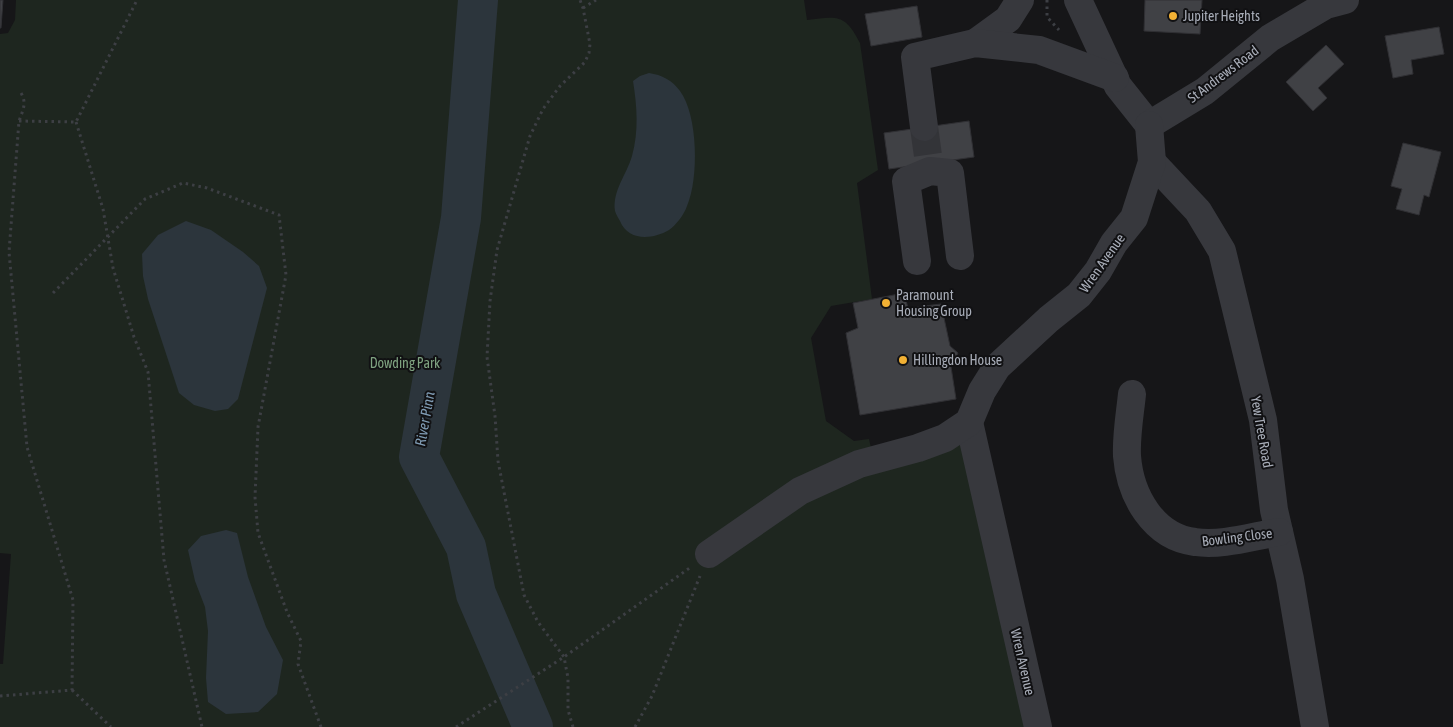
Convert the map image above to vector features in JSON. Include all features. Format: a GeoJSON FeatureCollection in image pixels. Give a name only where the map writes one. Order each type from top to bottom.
{"type":"FeatureCollection","features":[{"type":"Feature","properties":{"kind":"street"},"geometry":{"type":"LineString","coordinates":[[975,43],[1008,20],[1020,0]]}},
{"type":"Feature","properties":{"kind":"street"},"geometry":{"type":"LineString","coordinates":[[1078,0],[1118,86],[1149,125]]}},
{"type":"Feature","properties":{"kind":"street","name":"St Andrews Road"},"geometry":{"type":"LineString","coordinates":[[1149,125],[1205,91],[1270,38],[1326,6],[1346,0]]}},
{"type":"Feature","properties":{"kind":"street"},"geometry":{"type":"LineString","coordinates":[[924,127],[914,57],[975,43],[1039,50],[1115,78]]}},
{"type":"Feature","properties":{"kind":"street","name":"Wren Avenue"},"geometry":{"type":"LineString","coordinates":[[1038,727],[969,422],[982,391],[997,367],[1049,319],[1079,295],[1098,271],[1114,243],[1134,218],[1152,162],[1149,125]]}},
{"type":"Feature","properties":{"kind":"street","name":"Yew Tree Road"},"geometry":{"type":"LineString","coordinates":[[1152,162],[1198,211],[1222,251],[1262,420],[1274,510],[1290,579],[1315,727]]}},
{"type":"Feature","properties":{"kind":"street"},"geometry":{"type":"LineString","coordinates":[[917,261],[906,181],[929,167],[950,173],[960,256]]}},
{"type":"Feature","properties":{"kind":"street","name":"Bowling Close"},"geometry":{"type":"LineString","coordinates":[[1132,394],[1127,434],[1128,464],[1136,494],[1143,509],[1156,524],[1172,535],[1195,542],[1221,542],[1279,532]]}},
{"type":"Feature","properties":{"kind":"street"},"geometry":{"type":"LineString","coordinates":[[709,554],[797,506],[814,484],[859,464],[918,448],[945,438],[969,422]]}},
{"type":"Feature","properties":{"kind":"path"},"geometry":{"type":"LineString","coordinates":[[137,0],[76,122],[103,209],[113,268],[134,337],[148,372],[164,560],[202,727]]}},
{"type":"Feature","properties":{"kind":"path"},"geometry":{"type":"LineString","coordinates":[[572,727],[568,710],[568,678],[564,657],[538,622],[524,595],[498,461],[495,416],[487,357],[490,301],[497,250],[530,136],[543,109],[560,86],[585,62],[589,53],[590,44],[580,0]]}},
{"type":"Feature","properties":{"kind":"path"},"geometry":{"type":"LineString","coordinates":[[583,8],[596,0]]}},
{"type":"Feature","properties":{"kind":"path"},"geometry":{"type":"LineString","coordinates":[[21,93],[25,100],[19,120],[9,252],[27,447],[73,600],[72,690],[111,727]]}},
{"type":"Feature","properties":{"kind":"path"},"geometry":{"type":"LineString","coordinates":[[19,120],[76,122]]}},
{"type":"Feature","properties":{"kind":"path"},"geometry":{"type":"LineString","coordinates":[[53,293],[107,236],[145,200],[183,183],[207,188],[279,215],[286,276],[258,428],[255,497],[258,533],[287,612],[301,642],[298,664],[321,727]]}},
{"type":"Feature","properties":{"kind":"path"},"geometry":{"type":"LineString","coordinates":[[456,727],[564,657],[709,554]]}},
{"type":"Feature","properties":{"kind":"path"},"geometry":{"type":"LineString","coordinates":[[635,727],[652,696],[709,554]]}},
{"type":"Feature","properties":{"kind":"path"},"geometry":{"type":"LineString","coordinates":[[0,696],[72,690]]}},
{"type":"Feature","properties":{"kind":"green space","name":"Dowding Park"},"geometry":{"type":"Polygon","coordinates":[[[16,0],[804,0],[807,20],[833,18],[845,22],[860,43],[878,170],[857,183],[872,299],[831,306],[811,338],[826,421],[854,441],[869,439],[871,448],[955,424],[1034,727],[0,727],[0,664],[3,664],[11,554],[0,553],[0,34],[8,33],[15,20],[16,0]]]}},
{"type":"Feature","properties":{"kind":"shaded area"},"geometry":{"type":"Polygon","coordinates":[[[649,73],[670,81],[677,87],[686,102],[693,131],[695,164],[691,194],[680,220],[669,230],[655,236],[641,237],[624,228],[615,212],[615,204],[618,190],[630,163],[636,137],[633,81],[649,73]]]}},
{"type":"Feature","properties":{"kind":"shaded area"},"geometry":{"type":"Polygon","coordinates":[[[186,221],[211,230],[243,252],[259,266],[267,288],[238,399],[228,409],[215,411],[194,405],[179,393],[148,299],[143,276],[142,254],[158,235],[186,221]]]}},
{"type":"Feature","properties":{"kind":"shaded area"},"geometry":{"type":"Polygon","coordinates":[[[226,530],[237,533],[248,577],[266,627],[283,660],[277,694],[258,712],[226,714],[208,702],[206,678],[208,631],[205,607],[195,581],[188,550],[201,536],[226,530]]]}},
{"type":"Feature","properties":{"kind":"building"},"geometry":{"type":"Polygon","coordinates":[[[0,0],[3,0],[1,28],[0,28],[0,0]]]}},
{"type":"Feature","properties":{"kind":"building","name":"Jupiter Heights"},"geometry":{"type":"Polygon","coordinates":[[[1145,0],[1202,0],[1200,34],[1144,31],[1145,0]]]}},
{"type":"Feature","properties":{"kind":"building"},"geometry":{"type":"Polygon","coordinates":[[[917,6],[922,37],[871,46],[865,14],[917,6]]]}},
{"type":"Feature","properties":{"kind":"building"},"geometry":{"type":"Polygon","coordinates":[[[1439,27],[1444,54],[1411,60],[1413,74],[1393,78],[1385,36],[1439,27]]]}},
{"type":"Feature","properties":{"kind":"building"},"geometry":{"type":"Polygon","coordinates":[[[1326,45],[1344,64],[1318,88],[1327,98],[1313,111],[1286,82],[1326,45]]]}},
{"type":"Feature","properties":{"kind":"building"},"geometry":{"type":"Polygon","coordinates":[[[969,121],[974,157],[889,169],[884,133],[969,121]]]}},
{"type":"Feature","properties":{"kind":"building"},"geometry":{"type":"Polygon","coordinates":[[[1403,143],[1441,152],[1429,197],[1424,195],[1419,215],[1396,209],[1402,189],[1391,186],[1403,143]]]}},
{"type":"Feature","properties":{"kind":"building","name":"Hillingdon House"},"geometry":{"type":"Polygon","coordinates":[[[904,293],[908,308],[941,304],[950,346],[958,353],[951,367],[956,399],[860,415],[846,333],[858,328],[853,303],[904,293]]]}},
{"type":"Feature","properties":{"kind":"waterway","name":"River Pinn"},"geometry":{"type":"LineString","coordinates":[[478,0],[461,218],[419,457],[466,547],[476,594],[533,727]]}},
{"type":"Feature","properties":{"kind":"tunnel"},"geometry":{"type":"LineString","coordinates":[[924,127],[929,163]]}},
{"type":"Feature","properties":{"kind":"place","name":"Jupiter Heights"},"geometry":{"type":"Point","coordinates":[1173,16]}},
{"type":"Feature","properties":{"kind":"place","name":"Paramount Housing Group"},"geometry":{"type":"Point","coordinates":[886,303]}},
{"type":"Feature","properties":{"kind":"place","name":"Hillingdon House"},"geometry":{"type":"Point","coordinates":[903,360]}}]}
